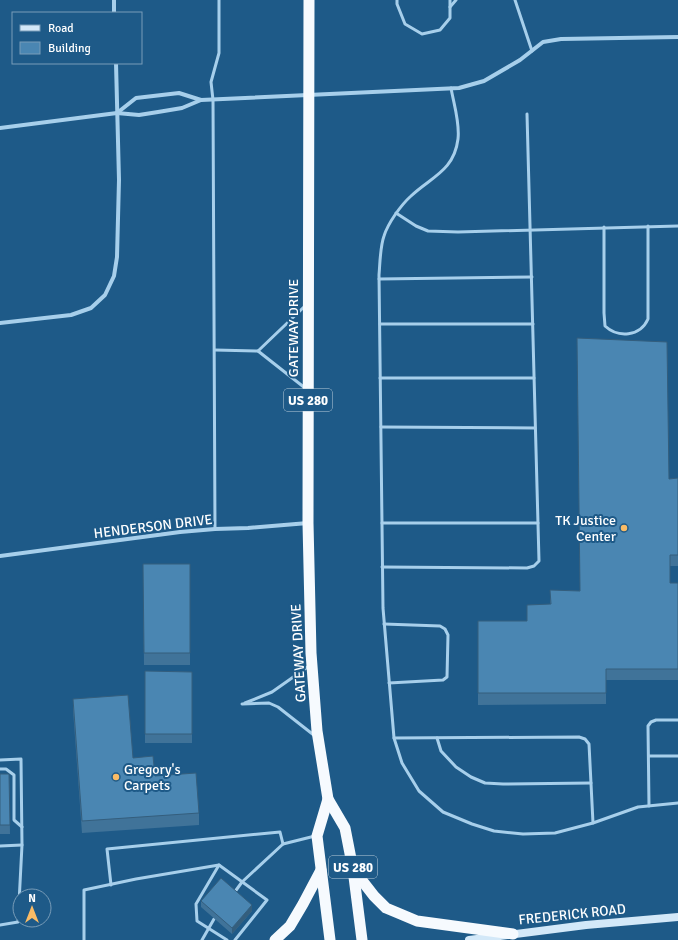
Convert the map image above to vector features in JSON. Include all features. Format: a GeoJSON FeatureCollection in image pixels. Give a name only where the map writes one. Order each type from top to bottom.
{"type":"FeatureCollection","features":[{"type":"Feature","properties":{"kind":"highway","name":"GATEWAY DRIVE"},"geometry":{"type":"LineString","coordinates":[[308,0],[308,522],[312,664],[318,738],[328,799],[345,828],[353,869],[362,940]]}},
{"type":"Feature","properties":{"kind":"highway","name":"GATEWAY DRIVE"},"geometry":{"type":"LineString","coordinates":[[328,799],[317,836],[330,940]]}},
{"type":"Feature","properties":{"kind":"highway"},"geometry":{"type":"LineString","coordinates":[[353,869],[374,896],[386,908],[398,913],[417,920],[513,934]]}},
{"type":"Feature","properties":{"kind":"highway"},"geometry":{"type":"LineString","coordinates":[[275,940],[290,926],[321,870]]}},
{"type":"Feature","properties":{"kind":"highway"},"geometry":{"type":"LineString","coordinates":[[499,940],[513,934]]}},
{"type":"Feature","properties":{"kind":"main road","name":"FREDERICK ROAD"},"geometry":{"type":"LineString","coordinates":[[469,940],[678,917]]}},
{"type":"Feature","properties":{"kind":"street"},"geometry":{"type":"LineString","coordinates":[[114,0],[114,12]]}},
{"type":"Feature","properties":{"kind":"street"},"geometry":{"type":"LineString","coordinates":[[117,113],[136,98],[180,92],[200,100],[214,100],[459,88],[484,81],[520,60],[543,42],[561,39],[678,37]]}},
{"type":"Feature","properties":{"kind":"street"},"geometry":{"type":"LineString","coordinates":[[0,323],[71,316],[90,308],[105,295],[114,276],[117,257],[119,180],[116,64]]}},
{"type":"Feature","properties":{"kind":"street"},"geometry":{"type":"LineString","coordinates":[[0,128],[117,113],[139,115],[182,108],[200,100]]}},
{"type":"Feature","properties":{"kind":"street","name":"HENDERSON DRIVE"},"geometry":{"type":"LineString","coordinates":[[0,556],[180,532],[248,528],[308,522]]}},
{"type":"Feature","properties":{"kind":"lane"},"geometry":{"type":"LineString","coordinates":[[215,529],[214,100],[211,82],[219,53],[219,0]]}},
{"type":"Feature","properties":{"kind":"lane"},"geometry":{"type":"LineString","coordinates":[[397,0],[397,4],[405,24],[422,34],[440,30],[450,18],[450,0]]}},
{"type":"Feature","properties":{"kind":"lane"},"geometry":{"type":"LineString","coordinates":[[450,7],[456,0]]}},
{"type":"Feature","properties":{"kind":"lane"},"geometry":{"type":"LineString","coordinates":[[515,0],[532,51]]}},
{"type":"Feature","properties":{"kind":"lane"},"geometry":{"type":"LineString","coordinates":[[451,88],[457,120],[458,139],[454,153],[446,168],[410,196],[396,213],[384,236],[379,279],[382,567],[384,624],[394,738],[402,763],[419,791],[443,812],[494,831],[523,834],[555,833],[593,823],[638,807],[678,803]]}},
{"type":"Feature","properties":{"kind":"lane"},"geometry":{"type":"LineString","coordinates":[[382,567],[527,568],[534,566],[538,561],[527,114]]}},
{"type":"Feature","properties":{"kind":"lane"},"geometry":{"type":"LineString","coordinates":[[396,213],[416,226],[428,231],[458,232],[678,226]]}},
{"type":"Feature","properties":{"kind":"lane"},"geometry":{"type":"LineString","coordinates":[[604,227],[605,326],[610,331],[630,334],[645,326],[648,319],[648,226]]}},
{"type":"Feature","properties":{"kind":"lane"},"geometry":{"type":"LineString","coordinates":[[379,279],[532,277]]}},
{"type":"Feature","properties":{"kind":"lane"},"geometry":{"type":"LineString","coordinates":[[258,351],[308,303]]}},
{"type":"Feature","properties":{"kind":"lane"},"geometry":{"type":"LineString","coordinates":[[380,324],[533,324]]}},
{"type":"Feature","properties":{"kind":"lane"},"geometry":{"type":"LineString","coordinates":[[215,350],[258,351],[308,390]]}},
{"type":"Feature","properties":{"kind":"lane"},"geometry":{"type":"LineString","coordinates":[[380,378],[534,378]]}},
{"type":"Feature","properties":{"kind":"lane"},"geometry":{"type":"LineString","coordinates":[[381,426],[535,428]]}},
{"type":"Feature","properties":{"kind":"lane"},"geometry":{"type":"LineString","coordinates":[[382,523],[538,523]]}},
{"type":"Feature","properties":{"kind":"lane"},"geometry":{"type":"LineString","coordinates":[[384,624],[440,626],[445,629],[448,635],[447,678],[443,680],[389,683]]}},
{"type":"Feature","properties":{"kind":"lane"},"geometry":{"type":"LineString","coordinates":[[312,664],[272,692],[242,704],[269,703],[278,707],[318,738]]}},
{"type":"Feature","properties":{"kind":"lane"},"geometry":{"type":"LineString","coordinates":[[649,806],[648,726],[651,722],[656,720],[678,720]]}},
{"type":"Feature","properties":{"kind":"lane"},"geometry":{"type":"LineString","coordinates":[[394,738],[579,737],[585,739],[589,744],[593,823]]}},
{"type":"Feature","properties":{"kind":"lane"},"geometry":{"type":"LineString","coordinates":[[437,738],[441,750],[456,767],[471,777],[485,783],[591,783]]}},
{"type":"Feature","properties":{"kind":"lane"},"geometry":{"type":"LineString","coordinates":[[649,756],[678,756]]}},
{"type":"Feature","properties":{"kind":"lane"},"geometry":{"type":"LineString","coordinates":[[0,760],[22,759],[22,845],[18,922],[0,925]]}},
{"type":"Feature","properties":{"kind":"lane"},"geometry":{"type":"LineString","coordinates":[[0,769],[6,769],[14,775],[14,820],[22,827]]}},
{"type":"Feature","properties":{"kind":"lane"},"geometry":{"type":"LineString","coordinates":[[111,884],[107,849],[280,832],[283,844]]}},
{"type":"Feature","properties":{"kind":"lane"},"geometry":{"type":"LineString","coordinates":[[233,895],[242,882],[283,844],[317,836]]}},
{"type":"Feature","properties":{"kind":"lane"},"geometry":{"type":"LineString","coordinates":[[0,846],[22,845]]}},
{"type":"Feature","properties":{"kind":"lane"},"geometry":{"type":"LineString","coordinates":[[219,865],[196,904],[197,921],[227,940]]}},
{"type":"Feature","properties":{"kind":"lane"},"geometry":{"type":"LineString","coordinates":[[84,940],[84,890],[219,865],[267,900],[235,940]]}},
{"type":"Feature","properties":{"kind":"lane"},"geometry":{"type":"LineString","coordinates":[[202,940],[214,919]]}},
{"type":"Feature","properties":{"kind":"building","name":"TK Justice Center"},"geometry":{"type":"Polygon","coordinates":[[[577,338],[667,342],[669,479],[678,478],[678,555],[670,555],[670,583],[678,583],[678,669],[606,669],[606,693],[478,693],[478,621],[527,621],[527,605],[551,604],[550,590],[580,591],[577,338]]]}},
{"type":"Feature","properties":{"kind":"building"},"geometry":{"type":"Polygon","coordinates":[[[143,564],[190,564],[190,653],[144,653],[143,564]]]}},
{"type":"Feature","properties":{"kind":"building"},"geometry":{"type":"Polygon","coordinates":[[[145,671],[192,672],[192,734],[145,734],[145,671]]]}},
{"type":"Feature","properties":{"kind":"building","name":"Gregory's Carpets"},"geometry":{"type":"Polygon","coordinates":[[[128,695],[133,758],[153,756],[155,776],[196,773],[199,813],[82,821],[73,699],[128,695]]]}},
{"type":"Feature","properties":{"kind":"building"},"geometry":{"type":"Polygon","coordinates":[[[0,774],[9,774],[10,825],[0,825],[0,774]]]}},
{"type":"Feature","properties":{"kind":"building"},"geometry":{"type":"Polygon","coordinates":[[[221,878],[252,905],[232,928],[201,901],[221,878]]]}},
{"type":"Feature","properties":{"kind":"place","name":"TK Justice Center"},"geometry":{"type":"Point","coordinates":[624,528]}},
{"type":"Feature","properties":{"kind":"place","name":"Gregory's Carpets"},"geometry":{"type":"Point","coordinates":[116,777]}}]}
